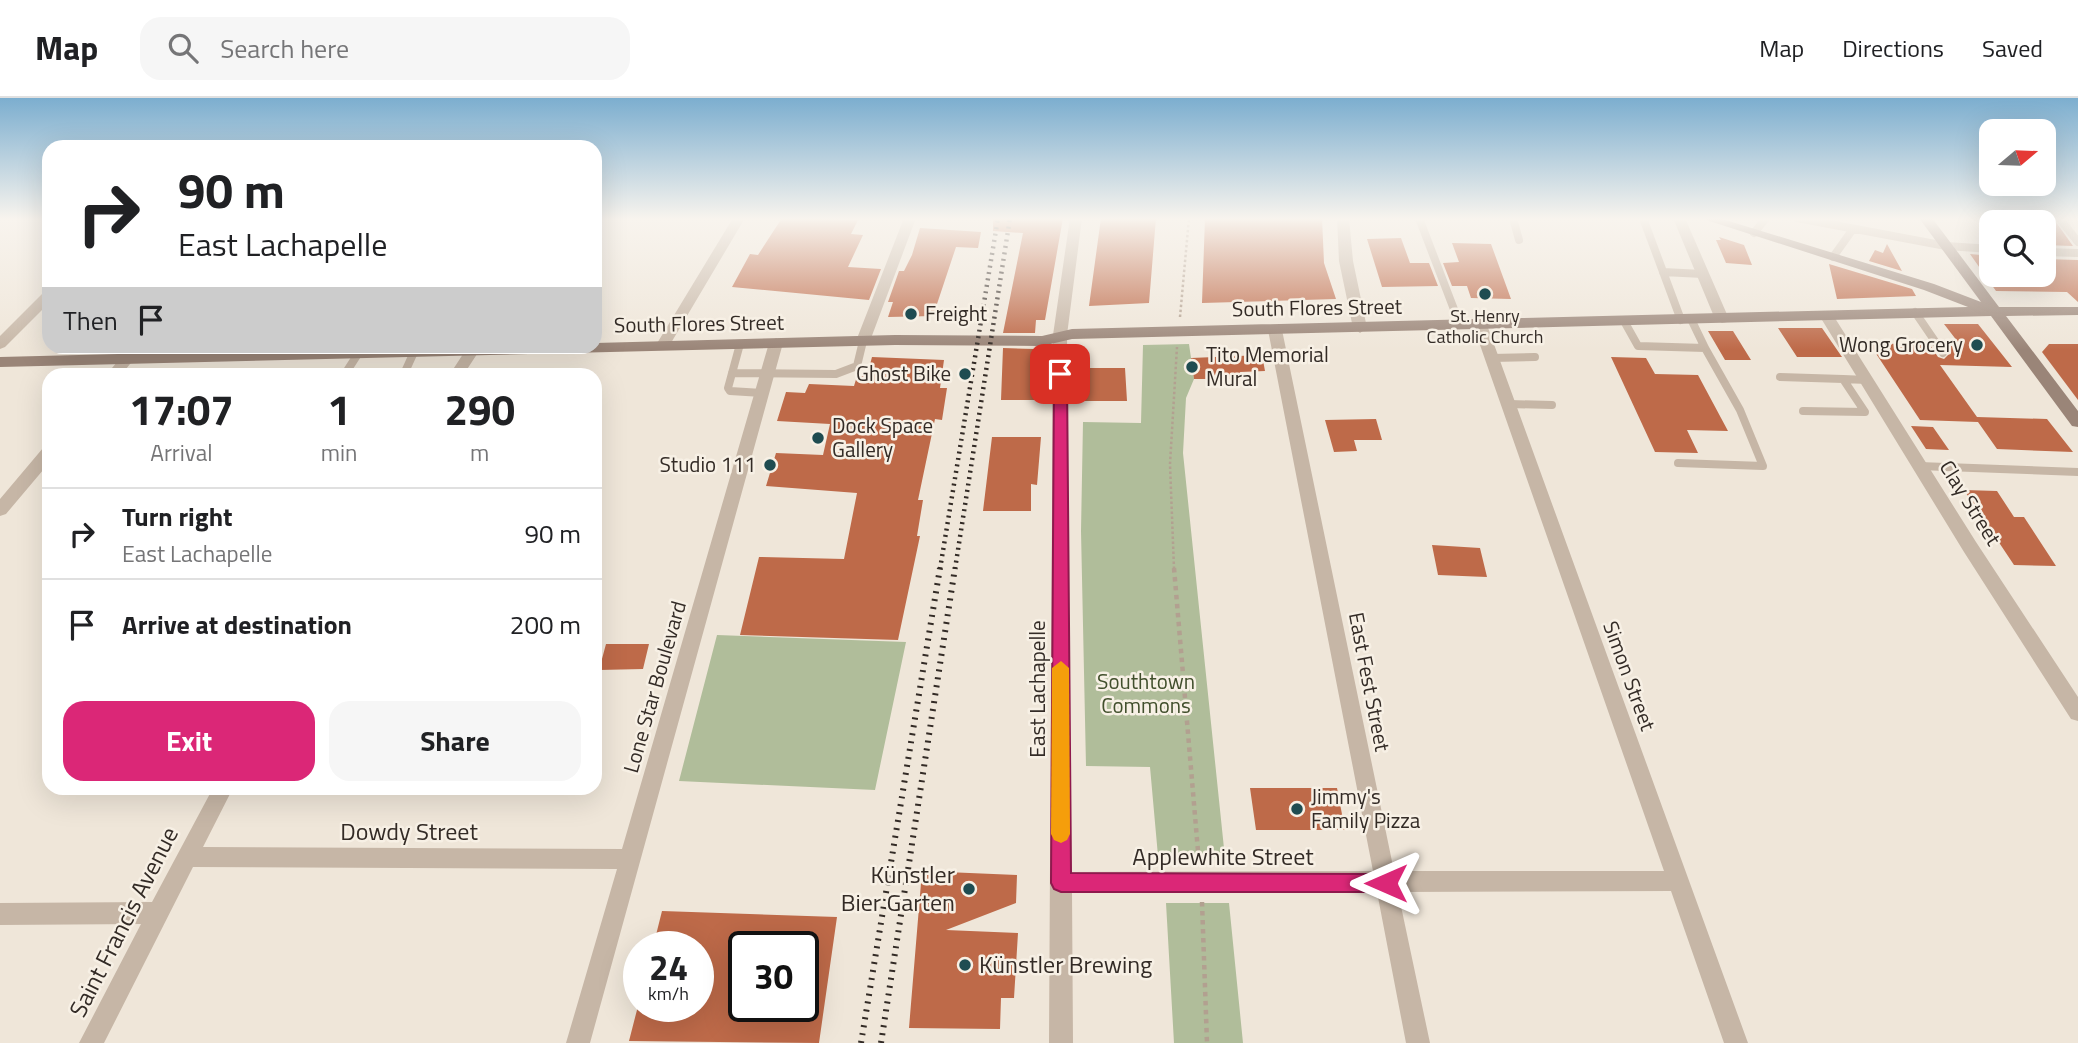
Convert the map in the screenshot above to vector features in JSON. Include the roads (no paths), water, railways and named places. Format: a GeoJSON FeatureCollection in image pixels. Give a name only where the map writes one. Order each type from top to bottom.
{"type":"FeatureCollection","features":[{"type":"Feature","properties":{"kind":"main road"},"geometry":{"type":"LineString","coordinates":[[1849,262],[1929,287],[1993,312]]}},
{"type":"Feature","properties":{"kind":"main road"},"geometry":{"type":"LineString","coordinates":[[1957,262],[2078,422]]}},
{"type":"Feature","properties":{"kind":"main road","name":"South Flores Street"},"geometry":{"type":"LineString","coordinates":[[602,346],[895,340],[1042,341],[1060,335],[1915,312],[2078,312]]}},
{"type":"Feature","properties":{"kind":"main road","name":"South Flores Street"},"geometry":{"type":"LineString","coordinates":[[0,362],[127,359],[181,354]]}},
{"type":"Feature","properties":{"kind":"street"},"geometry":{"type":"LineString","coordinates":[[663,345],[713,262]]}},
{"type":"Feature","properties":{"kind":"street"},"geometry":{"type":"LineString","coordinates":[[863,341],[893,262]]}},
{"type":"Feature","properties":{"kind":"street","name":"East Lachapelle"},"geometry":{"type":"LineString","coordinates":[[1061,1043],[1060,335],[1070,262]]}},
{"type":"Feature","properties":{"kind":"street"},"geometry":{"type":"LineString","coordinates":[[1346,262],[1360,328]]}},
{"type":"Feature","properties":{"kind":"street"},"geometry":{"type":"LineString","coordinates":[[1698,262],[1722,319]]}},
{"type":"Feature","properties":{"kind":"street"},"geometry":{"type":"LineString","coordinates":[[0,344],[42,302]]}},
{"type":"Feature","properties":{"kind":"street","name":"Clay Street"},"geometry":{"type":"LineString","coordinates":[[1826,315],[1919,466],[2078,713]]}},
{"type":"Feature","properties":{"kind":"street","name":"Simon Street"},"geometry":{"type":"LineString","coordinates":[[1470,325],[1492,358],[1736,1043]]}},
{"type":"Feature","properties":{"kind":"street","name":"East Fest Street"},"geometry":{"type":"LineString","coordinates":[[1275,330],[1418,1043]]}},
{"type":"Feature","properties":{"kind":"street","name":"Lone Star Boulevard"},"geometry":{"type":"LineString","coordinates":[[578,1043],[776,343]]}},
{"type":"Feature","properties":{"kind":"street"},"geometry":{"type":"LineString","coordinates":[[119,368],[127,359]]}},
{"type":"Feature","properties":{"kind":"street"},"geometry":{"type":"LineString","coordinates":[[0,510],[42,461]]}},
{"type":"Feature","properties":{"kind":"street","name":"Saint Francis Avenue"},"geometry":{"type":"LineString","coordinates":[[91,1043],[219,795]]}},
{"type":"Feature","properties":{"kind":"street","name":"Dowdy Street"},"geometry":{"type":"LineString","coordinates":[[187,857],[630,859]]}},
{"type":"Feature","properties":{"kind":"street","name":"Applewhite Street"},"geometry":{"type":"LineString","coordinates":[[1061,883],[1678,881]]}},
{"type":"Feature","properties":{"kind":"street"},"geometry":{"type":"LineString","coordinates":[[0,914],[158,913]]}},
{"type":"Feature","properties":{"kind":"lane"},"geometry":{"type":"LineString","coordinates":[[1440,262],[1470,325]]}},
{"type":"Feature","properties":{"kind":"lane"},"geometry":{"type":"LineString","coordinates":[[1659,262],[1686,320],[1740,410],[1763,466],[1678,463]]}},
{"type":"Feature","properties":{"kind":"lane"},"geometry":{"type":"LineString","coordinates":[[1663,272],[1703,274]]}},
{"type":"Feature","properties":{"kind":"lane"},"geometry":{"type":"LineString","coordinates":[[1915,312],[1943,353]]}},
{"type":"Feature","properties":{"kind":"lane"},"geometry":{"type":"LineString","coordinates":[[1624,321],[1638,346],[1705,348]]}},
{"type":"Feature","properties":{"kind":"lane"},"geometry":{"type":"LineString","coordinates":[[732,373],[836,374],[857,366],[863,341]]}},
{"type":"Feature","properties":{"kind":"lane"},"geometry":{"type":"LineString","coordinates":[[740,344],[728,388],[730,391],[762,393]]}},
{"type":"Feature","properties":{"kind":"lane"},"geometry":{"type":"LineString","coordinates":[[1492,358],[1535,357]]}},
{"type":"Feature","properties":{"kind":"lane"},"geometry":{"type":"LineString","coordinates":[[1780,377],[1867,380]]}},
{"type":"Feature","properties":{"kind":"lane"},"geometry":{"type":"LineString","coordinates":[[1803,411],[1865,412],[1843,379]]}},
{"type":"Feature","properties":{"kind":"lane"},"geometry":{"type":"LineString","coordinates":[[1508,404],[1552,405]]}},
{"type":"Feature","properties":{"kind":"lane"},"geometry":{"type":"LineString","coordinates":[[1919,466],[2078,472]]}},
{"type":"Feature","properties":{"kind":"railway"},"geometry":{"type":"LineString","coordinates":[[940,569],[991,262]]}},
{"type":"Feature","properties":{"kind":"railway"},"geometry":{"type":"LineString","coordinates":[[955,569],[1003,262]]}},
{"type":"Feature","properties":{"kind":"railway"},"geometry":{"type":"LineString","coordinates":[[861,1043],[940,568]]}},
{"type":"Feature","properties":{"kind":"railway"},"geometry":{"type":"LineString","coordinates":[[881,1043],[955,568]]}},
{"type":"Feature","properties":{"kind":"place","name":"St. Henry Catholic Church"},"geometry":{"type":"Point","coordinates":[1485,294]}},
{"type":"Feature","properties":{"kind":"place","name":"Freight"},"geometry":{"type":"Point","coordinates":[911,314]}},
{"type":"Feature","properties":{"kind":"place","name":"Wong Grocery"},"geometry":{"type":"Point","coordinates":[1977,345]}},
{"type":"Feature","properties":{"kind":"place","name":"Tito Memorial Mural"},"geometry":{"type":"Point","coordinates":[1192,367]}},
{"type":"Feature","properties":{"kind":"place","name":"Ghost Bike"},"geometry":{"type":"Point","coordinates":[965,374]}},
{"type":"Feature","properties":{"kind":"place","name":"Dock Space Gallery"},"geometry":{"type":"Point","coordinates":[818,438]}},
{"type":"Feature","properties":{"kind":"place","name":"Studio 111"},"geometry":{"type":"Point","coordinates":[770,465]}},
{"type":"Feature","properties":{"kind":"place","name":"Jimmy's Family Pizza"},"geometry":{"type":"Point","coordinates":[1297,809]}},
{"type":"Feature","properties":{"kind":"place","name":"Künstler Bier Garten"},"geometry":{"type":"Point","coordinates":[969,889]}},
{"type":"Feature","properties":{"kind":"place","name":"Künstler Brewing"},"geometry":{"type":"Point","coordinates":[965,965]}},
{"type":"Feature","properties":{"kind":"park label","name":"Southtown Commons"},"geometry":{"type":"Point","coordinates":[1146,694]}}]}
